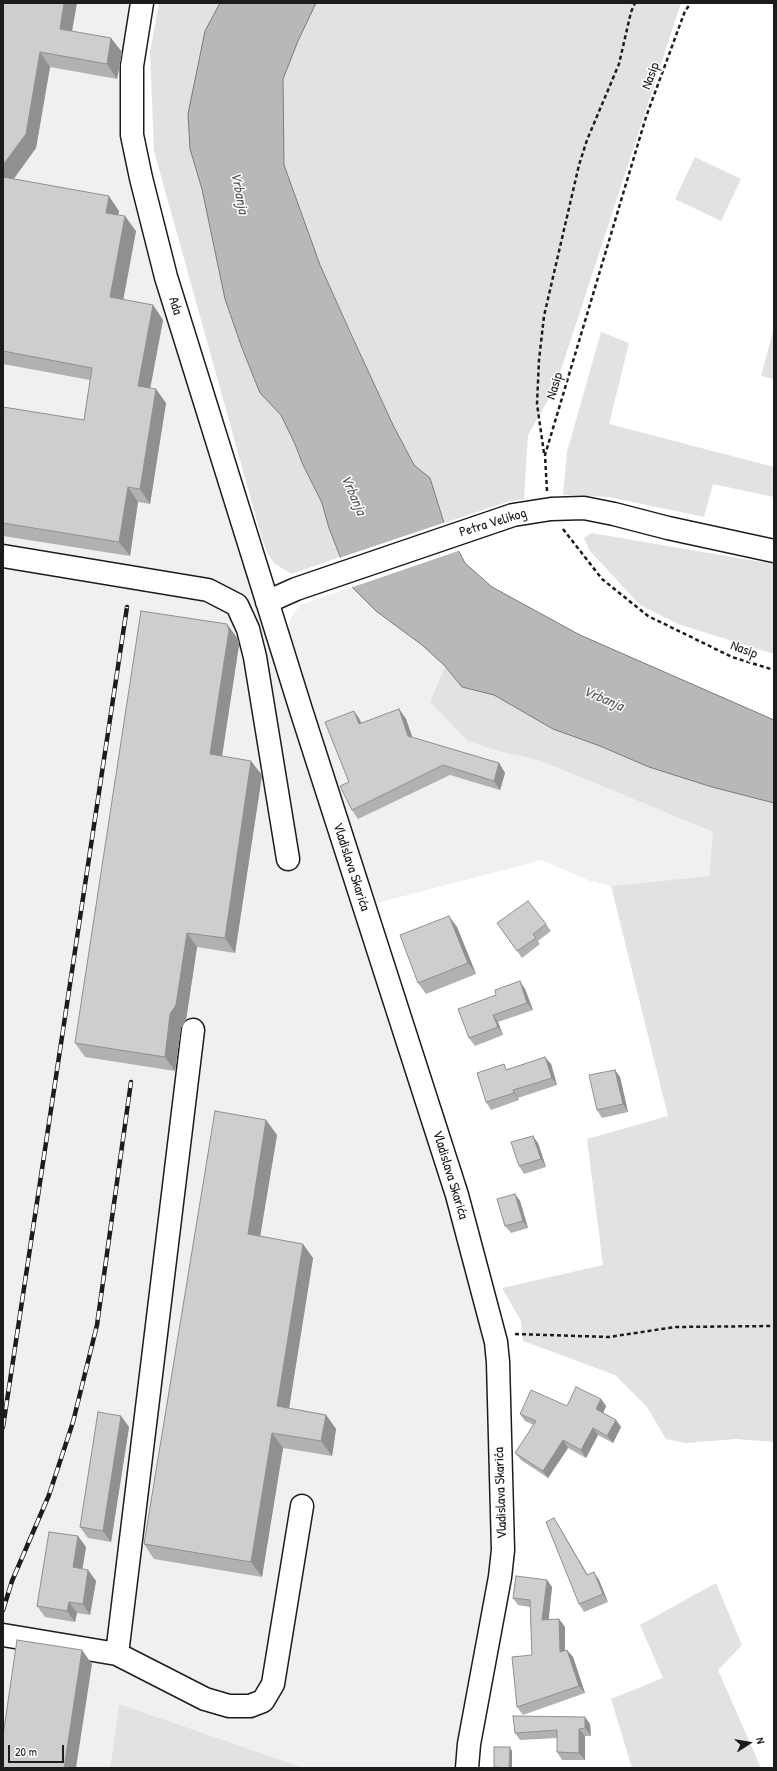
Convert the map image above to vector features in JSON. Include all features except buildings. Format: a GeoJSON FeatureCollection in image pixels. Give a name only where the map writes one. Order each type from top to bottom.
{"type":"FeatureCollection","features":[{"type":"Feature","properties":{"kind":"street","name":"Ada"},"geometry":{"type":"LineString","coordinates":[[142,3],[132,66],[132,134],[141,178],[166,277],[267,602]]}},
{"type":"Feature","properties":{"kind":"street","name":"Petra Velikog"},"geometry":{"type":"LineString","coordinates":[[267,602],[296,589],[513,515],[551,509],[584,508],[774,551]]}},
{"type":"Feature","properties":{"kind":"street"},"geometry":{"type":"LineString","coordinates":[[3,556],[208,590],[237,605],[248,628],[255,657],[288,859]]}},
{"type":"Feature","properties":{"kind":"street","name":"Vladislava Skarića"},"geometry":{"type":"LineString","coordinates":[[267,602],[457,1195],[494,1334],[498,1362],[503,1550],[500,1577],[469,1744],[467,1768]]}},
{"type":"Feature","properties":{"kind":"street"},"geometry":{"type":"LineString","coordinates":[[117,1654],[193,1030]]}},
{"type":"Feature","properties":{"kind":"street"},"geometry":{"type":"LineString","coordinates":[[3,1635],[117,1654],[205,1699],[217,1703],[229,1706],[250,1706],[263,1701],[273,1684],[302,1506]]}},
{"type":"Feature","properties":{"kind":"path"},"geometry":{"type":"LineString","coordinates":[[545,455],[537,404],[539,360],[544,316],[579,164],[587,140],[619,64],[631,12],[635,3]]}},
{"type":"Feature","properties":{"kind":"path","name":"Nasip"},"geometry":{"type":"LineString","coordinates":[[691,3],[685,11],[646,117],[545,455],[547,499],[558,522],[602,579],[648,616],[732,657],[774,670]]}},
{"type":"Feature","properties":{"kind":"path"},"geometry":{"type":"LineString","coordinates":[[494,1334],[579,1335],[609,1337],[675,1327],[774,1326]]}},
{"type":"Feature","properties":{"kind":"shaded area"},"geometry":{"type":"Polygon","coordinates":[[[3,3],[142,3],[132,135],[491,1320],[503,1550],[467,1768],[304,1768],[119,1704],[110,1768],[3,1768],[3,3]]]}},
{"type":"Feature","properties":{"kind":"shaded area"},"geometry":{"type":"Polygon","coordinates":[[[159,3],[220,3],[205,31],[190,149],[202,189],[225,299],[242,348],[260,393],[281,415],[295,444],[303,465],[322,503],[329,528],[340,557],[291,574],[274,563],[268,554],[262,539],[154,151],[150,52],[159,3]]]}},
{"type":"Feature","properties":{"kind":"shaded area"},"geometry":{"type":"Polygon","coordinates":[[[316,3],[681,3],[555,388],[528,435],[524,499],[507,502],[444,523],[430,478],[414,465],[393,425],[320,265],[284,165],[283,79],[298,41],[316,3]]]}},
{"type":"Feature","properties":{"kind":"shaded area"},"geometry":{"type":"Polygon","coordinates":[[[695,157],[741,179],[721,221],[675,199],[695,157]]]}},
{"type":"Feature","properties":{"kind":"shaded area"},"geometry":{"type":"Polygon","coordinates":[[[774,328],[774,379],[761,376],[774,328]]]}},
{"type":"Feature","properties":{"kind":"shaded area"},"geometry":{"type":"Polygon","coordinates":[[[601,332],[629,343],[609,424],[774,467],[774,497],[713,484],[704,517],[609,497],[563,495],[567,452],[601,332]]]}},
{"type":"Feature","properties":{"kind":"shaded area"},"geometry":{"type":"Polygon","coordinates":[[[591,533],[774,564],[774,654],[678,624],[640,605],[590,551],[584,538],[591,533]]]}},
{"type":"Feature","properties":{"kind":"shaded area"},"geometry":{"type":"Polygon","coordinates":[[[352,587],[376,611],[422,645],[445,666],[430,702],[502,752],[539,760],[713,832],[709,876],[611,886],[590,881],[542,860],[373,904],[289,637],[288,628],[290,619],[300,605],[352,587]]]}},
{"type":"Feature","properties":{"kind":"shaded area"},"geometry":{"type":"Polygon","coordinates":[[[445,666],[462,687],[494,695],[553,729],[600,746],[649,767],[712,787],[774,803],[774,1442],[736,1439],[686,1443],[666,1439],[647,1407],[615,1375],[523,1341],[521,1321],[502,1288],[603,1265],[587,1139],[668,1116],[611,886],[709,876],[713,832],[539,760],[502,752],[468,741],[430,702],[445,666]]]}},
{"type":"Feature","properties":{"kind":"shaded area"},"geometry":{"type":"Polygon","coordinates":[[[716,1583],[742,1645],[718,1670],[761,1768],[632,1768],[611,1699],[663,1678],[640,1625],[716,1583]]]}},
{"type":"Feature","properties":{"kind":"shaded area"},"geometry":{"type":"Polygon","coordinates":[[[119,1704],[148,1714],[304,1768],[110,1768],[119,1704]]]}},
{"type":"Feature","properties":{"kind":"water","name":"Vrbanja"},"geometry":{"type":"Polygon","coordinates":[[[220,3],[316,3],[298,41],[283,79],[284,165],[320,265],[351,334],[393,425],[414,465],[430,478],[444,523],[465,563],[492,587],[580,635],[774,720],[774,803],[712,787],[649,767],[600,746],[553,729],[494,695],[462,687],[445,666],[422,645],[376,611],[352,587],[329,528],[322,503],[303,465],[295,444],[281,415],[260,393],[242,348],[225,299],[202,189],[190,149],[188,114],[205,31],[220,3]]]}},
{"type":"Feature","properties":{"kind":"pier"},"geometry":{"type":"Polygon","coordinates":[[[446,522],[461,550],[350,588],[339,558],[446,522]]]}},
{"type":"Feature","properties":{"kind":"railway"},"geometry":{"type":"LineString","coordinates":[[3,1427],[127,607]]}},
{"type":"Feature","properties":{"kind":"railway"},"geometry":{"type":"LineString","coordinates":[[3,1610],[12,1581],[49,1495],[73,1422],[97,1325],[131,1082]]}}]}
